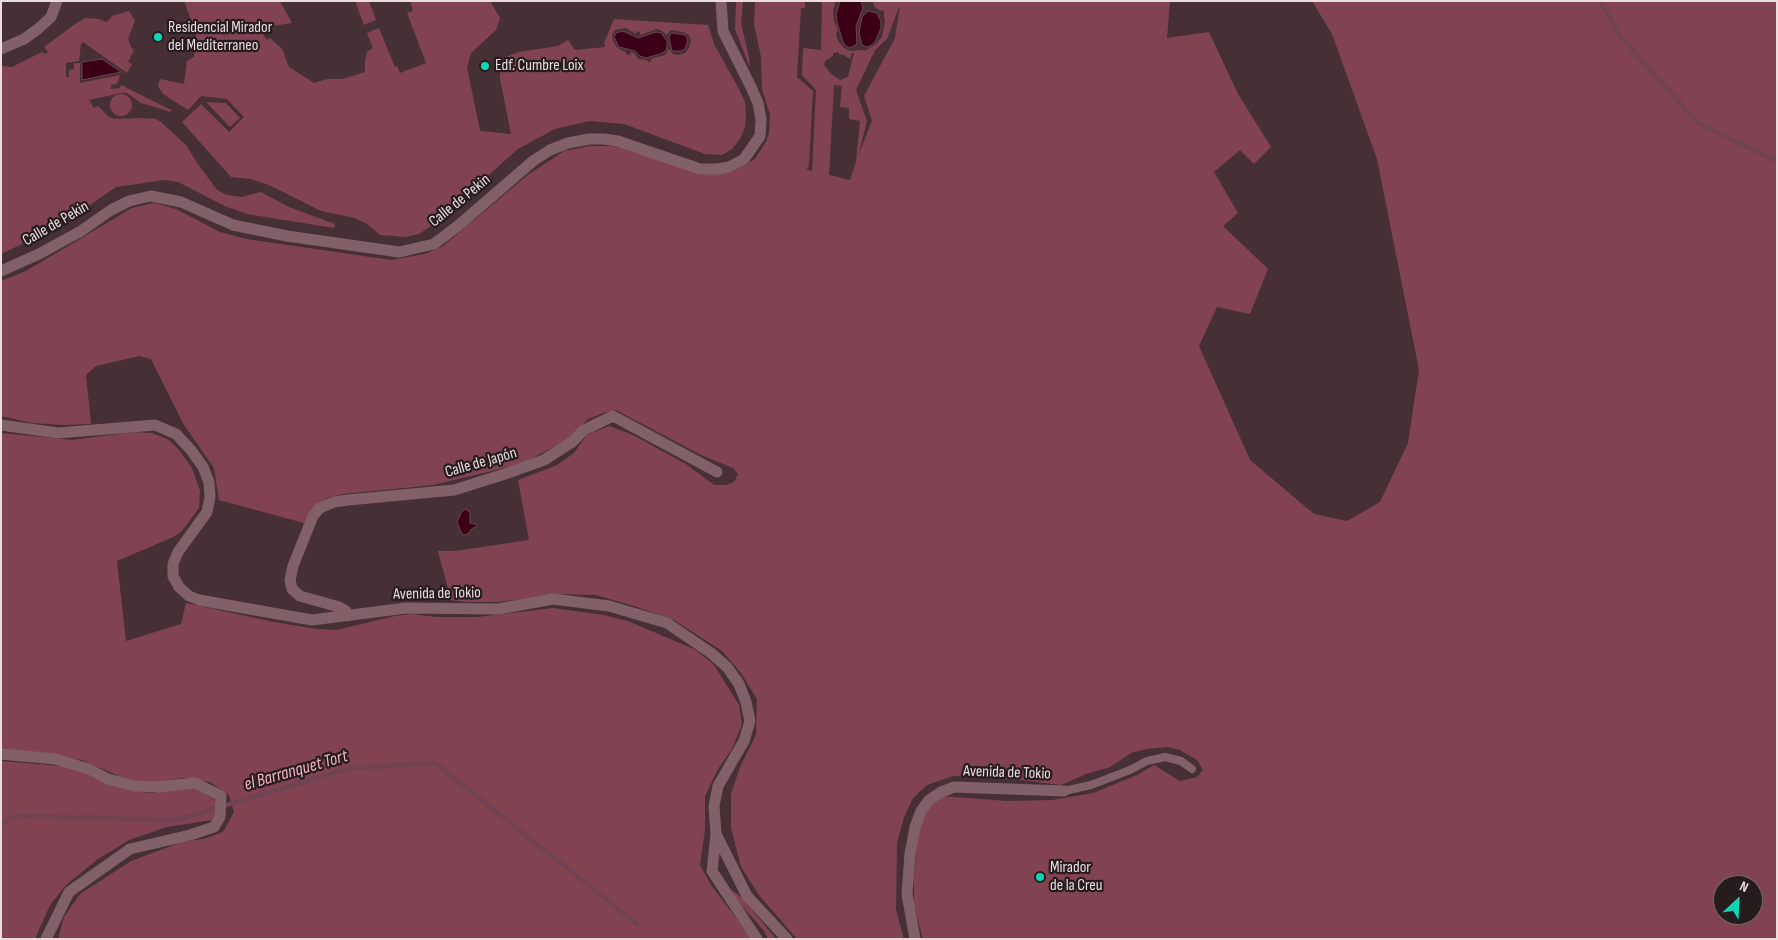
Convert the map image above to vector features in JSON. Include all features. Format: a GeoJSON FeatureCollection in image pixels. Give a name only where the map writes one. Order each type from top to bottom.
{"type":"FeatureCollection","features":[{"type":"Feature","properties":{"kind":"street"},"geometry":{"type":"LineString","coordinates":[[1,49],[24,39],[38,29],[51,17],[57,1]]}},
{"type":"Feature","properties":{"kind":"street","name":"Calle de Pekin"},"geometry":{"type":"LineString","coordinates":[[1,271],[39,254],[72,236],[111,210],[129,201],[151,196],[181,202],[233,225],[287,236],[400,252],[434,244],[459,225],[533,161],[550,150],[568,143],[589,139],[618,141],[700,169],[717,170],[728,167],[744,159],[760,136],[761,120],[755,95],[723,31],[722,1]]}},
{"type":"Feature","properties":{"kind":"street","name":"Calle de Japón"},"geometry":{"type":"LineString","coordinates":[[348,616],[339,607],[300,596],[292,589],[290,580],[293,566],[313,516],[320,508],[334,502],[454,490],[544,460],[572,442],[584,430],[613,416],[717,472]]}},
{"type":"Feature","properties":{"kind":"street","name":"Avenida de Tokio"},"geometry":{"type":"LineString","coordinates":[[1,425],[58,432],[155,425],[176,434],[203,467],[208,482],[210,497],[206,512],[178,552],[173,564],[173,576],[179,587],[189,596],[199,600],[312,620],[406,608],[498,609],[553,598],[609,606],[667,623],[711,653],[727,667],[739,684],[746,702],[750,721],[744,741],[718,786],[714,806],[716,834],[747,896],[787,939]]}},
{"type":"Feature","properties":{"kind":"street"},"geometry":{"type":"LineString","coordinates":[[1,754],[56,759],[89,769],[108,779],[134,786],[158,787],[195,783],[221,796],[220,817],[214,827],[190,835],[130,848],[69,892],[46,939]]}},
{"type":"Feature","properties":{"kind":"street","name":"Avenida de Tokio"},"geometry":{"type":"LineString","coordinates":[[915,939],[907,894],[910,854],[915,827],[921,811],[929,800],[941,792],[954,787],[1064,791],[1091,785],[1130,770],[1146,761],[1165,758],[1181,761],[1192,769]]}},
{"type":"Feature","properties":{"kind":"street"},"geometry":{"type":"LineString","coordinates":[[716,834],[712,871],[757,939]]}},
{"type":"Feature","properties":{"kind":"shaded area"},"geometry":{"type":"Polygon","coordinates":[[[184,1],[280,1],[292,23],[266,27],[261,32],[267,40],[270,38],[282,49],[289,67],[314,83],[327,79],[343,79],[365,72],[367,52],[373,48],[367,33],[379,28],[395,67],[397,66],[400,73],[426,63],[407,13],[413,11],[410,1],[490,1],[500,18],[496,30],[471,53],[467,67],[480,131],[511,134],[500,79],[500,67],[505,57],[519,52],[558,46],[568,40],[575,50],[605,47],[604,43],[614,19],[708,25],[714,44],[745,102],[745,127],[740,139],[732,149],[722,155],[705,154],[624,124],[589,121],[555,129],[518,149],[431,226],[419,234],[405,237],[380,235],[367,224],[355,218],[321,211],[271,186],[251,179],[231,177],[182,122],[201,104],[229,132],[244,117],[227,99],[201,96],[188,110],[163,94],[158,86],[160,79],[184,84],[187,61],[194,57],[196,33],[184,1]],[[626,28],[615,30],[612,35],[613,41],[626,54],[634,53],[638,59],[647,60],[648,62],[651,62],[651,59],[665,55],[669,49],[673,54],[685,53],[691,41],[689,35],[671,30],[667,35],[657,29],[640,35],[640,32],[636,31],[636,34],[626,28]]]}},
{"type":"Feature","properties":{"kind":"shaded area"},"geometry":{"type":"Polygon","coordinates":[[[355,1],[369,1],[376,20],[364,25],[355,1]]]}},
{"type":"Feature","properties":{"kind":"shaded area"},"geometry":{"type":"Polygon","coordinates":[[[736,1],[743,1],[741,23],[750,68],[735,29],[736,1]]]}},
{"type":"Feature","properties":{"kind":"shaded area"},"geometry":{"type":"Polygon","coordinates":[[[755,1],[805,1],[805,8],[801,8],[797,77],[813,91],[809,164],[806,169],[812,171],[816,90],[802,75],[803,48],[821,50],[822,1],[836,1],[833,10],[834,21],[838,30],[836,34],[838,41],[844,48],[851,51],[865,51],[876,44],[882,37],[885,22],[883,10],[880,11],[874,6],[873,1],[1170,1],[1167,38],[1209,32],[1238,94],[1271,147],[1254,164],[1240,150],[1214,172],[1238,213],[1223,226],[1268,269],[1250,314],[1217,307],[1199,346],[1250,460],[1314,514],[1347,521],[1380,502],[1408,443],[1419,370],[1377,159],[1332,34],[1312,1],[1777,1],[1777,939],[923,939],[914,905],[914,876],[918,831],[922,817],[931,804],[942,796],[1007,801],[1052,800],[1093,793],[1137,775],[1154,765],[1180,781],[1197,777],[1203,770],[1197,760],[1180,750],[1167,747],[1131,753],[1110,767],[1086,774],[1061,785],[1022,780],[953,776],[927,785],[913,798],[904,817],[897,843],[896,910],[904,939],[797,939],[759,895],[741,867],[731,828],[731,794],[740,767],[756,735],[757,699],[741,673],[722,651],[674,620],[596,595],[560,594],[498,602],[451,600],[438,551],[455,551],[529,540],[518,480],[557,465],[574,453],[587,435],[609,426],[633,435],[686,464],[714,485],[726,485],[734,482],[738,474],[733,468],[701,455],[616,410],[588,419],[567,440],[521,464],[433,485],[343,494],[327,498],[312,509],[304,523],[219,500],[214,468],[184,425],[151,359],[139,356],[96,366],[86,375],[91,424],[32,423],[1,416],[1,281],[26,271],[132,208],[154,203],[176,209],[220,232],[246,239],[391,260],[425,254],[443,246],[529,174],[564,151],[590,146],[629,148],[706,174],[731,172],[755,159],[766,142],[769,133],[770,115],[762,89],[761,57],[754,24],[755,1]],[[900,5],[887,39],[875,50],[856,90],[867,121],[858,156],[872,121],[864,96],[895,38],[900,5]],[[838,52],[833,53],[833,56],[825,61],[824,65],[831,74],[840,80],[848,77],[854,53],[852,53],[850,59],[838,52]],[[834,85],[829,175],[850,180],[856,162],[860,121],[849,119],[849,108],[840,107],[842,86],[834,85]]]}},
{"type":"Feature","properties":{"kind":"shaded area"},"geometry":{"type":"Polygon","coordinates":[[[840,1],[861,1],[863,8],[856,26],[857,44],[850,48],[843,42],[837,22],[836,15],[840,1]]]}},
{"type":"Feature","properties":{"kind":"shaded area"},"geometry":{"type":"Polygon","coordinates":[[[129,11],[135,21],[128,39],[134,50],[128,62],[132,64],[127,73],[83,42],[81,44],[79,61],[66,63],[66,77],[69,77],[69,70],[74,69],[74,63],[80,63],[80,83],[120,75],[117,84],[111,85],[111,89],[120,88],[121,85],[171,110],[171,112],[141,103],[127,93],[89,100],[94,108],[98,106],[114,119],[156,119],[161,122],[187,146],[217,190],[227,195],[242,197],[261,192],[289,207],[335,224],[334,228],[247,214],[225,206],[178,182],[164,180],[116,187],[58,227],[1,254],[1,66],[12,67],[42,52],[45,54],[48,52],[44,47],[85,18],[99,19],[107,22],[112,16],[129,11]]]}},
{"type":"Feature","properties":{"kind":"shaded area"},"geometry":{"type":"Polygon","coordinates":[[[868,11],[877,13],[881,22],[881,28],[875,42],[866,47],[862,45],[859,33],[862,17],[868,11]]]}},
{"type":"Feature","properties":{"kind":"shaded area"},"geometry":{"type":"Polygon","coordinates":[[[623,31],[638,38],[656,32],[661,33],[667,41],[666,51],[646,58],[640,56],[635,51],[619,47],[614,37],[616,33],[623,31]]]}},
{"type":"Feature","properties":{"kind":"shaded area"},"geometry":{"type":"Polygon","coordinates":[[[672,33],[685,35],[688,40],[685,49],[672,51],[669,38],[672,33]]]}},
{"type":"Feature","properties":{"kind":"shaded area"},"geometry":{"type":"Polygon","coordinates":[[[102,59],[121,72],[82,80],[82,62],[102,59]]]}},
{"type":"Feature","properties":{"kind":"shaded area"},"geometry":{"type":"Polygon","coordinates":[[[117,94],[125,94],[132,101],[132,109],[125,116],[117,116],[110,109],[110,101],[117,94]]]}},
{"type":"Feature","properties":{"kind":"shaded area"},"geometry":{"type":"Polygon","coordinates":[[[206,102],[226,103],[240,118],[230,127],[206,102]]]}},
{"type":"Feature","properties":{"kind":"shaded area"},"geometry":{"type":"Polygon","coordinates":[[[133,432],[152,433],[169,440],[192,468],[200,491],[199,508],[181,532],[117,561],[126,641],[181,624],[186,603],[274,622],[316,629],[337,630],[411,614],[436,617],[477,617],[553,608],[604,615],[628,621],[696,650],[714,665],[739,705],[742,724],[732,749],[718,769],[705,796],[705,829],[700,865],[711,885],[752,939],[58,939],[64,917],[80,894],[131,861],[182,842],[203,839],[223,832],[234,812],[229,795],[210,782],[183,778],[152,783],[130,781],[82,760],[1,751],[1,433],[72,440],[133,432]]]}},
{"type":"Feature","properties":{"kind":"shaded area"},"geometry":{"type":"Polygon","coordinates":[[[466,509],[470,513],[470,523],[476,524],[476,527],[466,535],[462,534],[457,522],[462,511],[466,509]]]}},
{"type":"Feature","properties":{"kind":"shaded area"},"geometry":{"type":"Polygon","coordinates":[[[1,761],[73,767],[129,790],[151,793],[192,788],[216,801],[216,812],[212,820],[167,827],[129,840],[98,859],[66,885],[50,905],[35,939],[1,939],[1,761]]]}},
{"type":"Feature","properties":{"kind":"shaded area"},"geometry":{"type":"Polygon","coordinates":[[[732,890],[742,898],[776,939],[768,939],[765,932],[735,898],[732,890]]]}},
{"type":"Feature","properties":{"kind":"waterway"},"geometry":{"type":"LineString","coordinates":[[1600,1],[1620,36],[1698,123],[1777,161]]}},
{"type":"Feature","properties":{"kind":"waterway","name":"el Barranquet Tort"},"geometry":{"type":"LineString","coordinates":[[1,823],[18,816],[176,820],[351,768],[435,763],[637,924]]}},
{"type":"Feature","properties":{"kind":"place","name":"Residencial Mirador del Mediterraneo"},"geometry":{"type":"Point","coordinates":[158,37]}},
{"type":"Feature","properties":{"kind":"place","name":"Edf. Cumbre Loix"},"geometry":{"type":"Point","coordinates":[485,66]}},
{"type":"Feature","properties":{"kind":"place","name":"Mirador de la Creu"},"geometry":{"type":"Point","coordinates":[1040,877]}}]}
